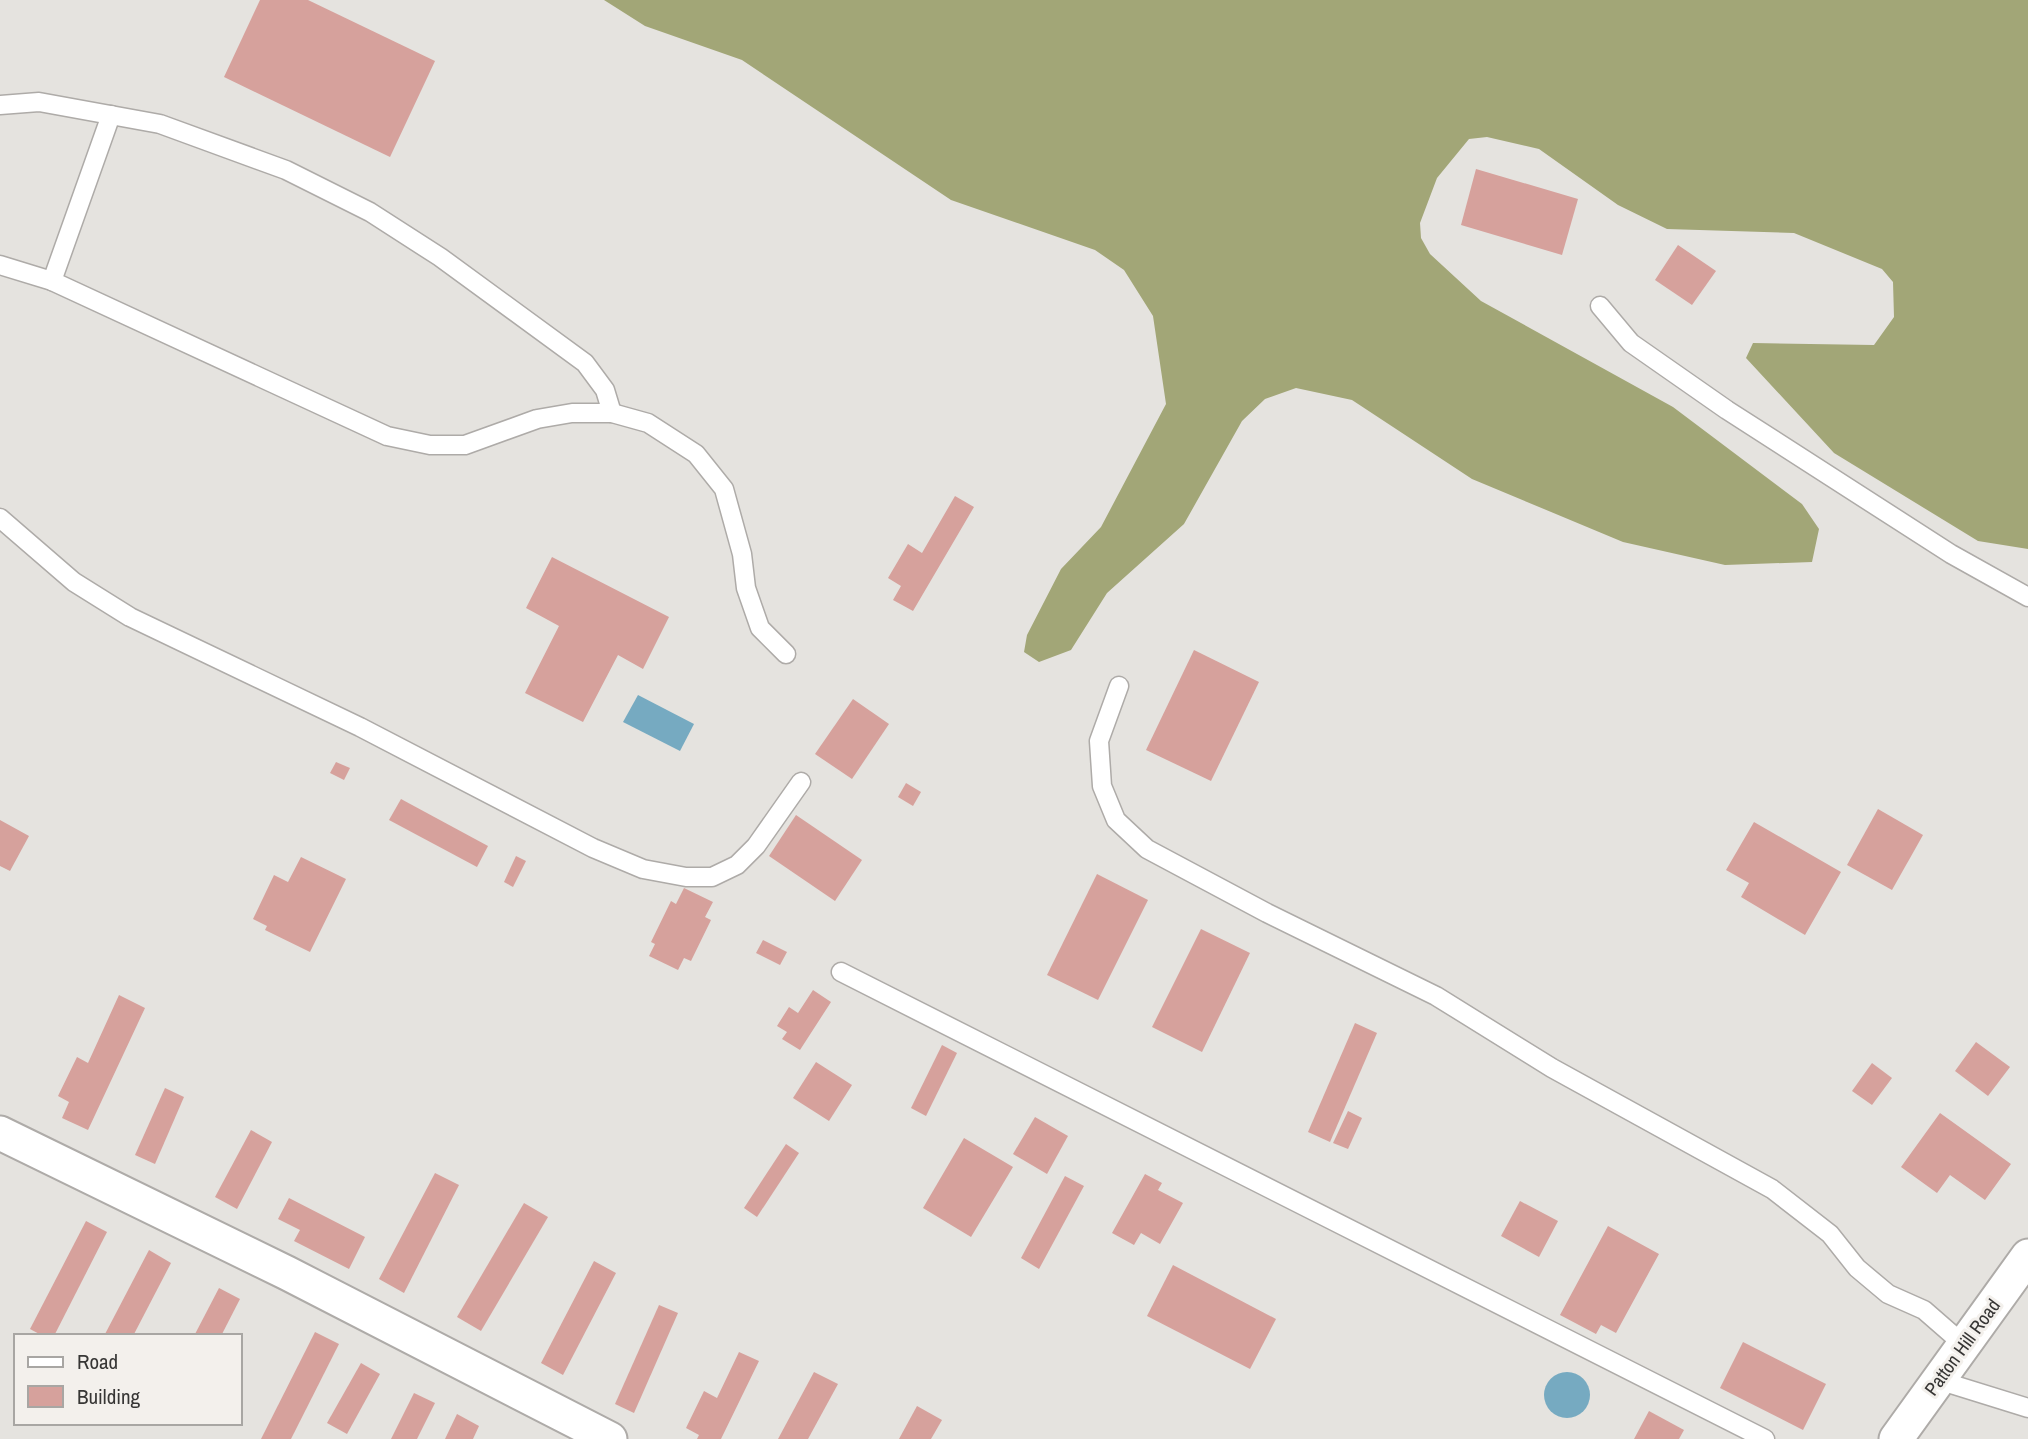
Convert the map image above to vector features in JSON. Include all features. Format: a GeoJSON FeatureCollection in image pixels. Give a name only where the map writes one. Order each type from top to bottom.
{"type":"FeatureCollection","features":[{"type":"Feature","properties":{"kind":"street"},"geometry":{"type":"LineString","coordinates":[[0,1133],[287,1273],[610,1439]]}},
{"type":"Feature","properties":{"kind":"street","name":"Patton Hill Road"},"geometry":{"type":"LineString","coordinates":[[1896,1439],[2028,1256]]}},
{"type":"Feature","properties":{"kind":"lane"},"geometry":{"type":"LineString","coordinates":[[0,105],[39,102],[160,124],[286,170],[370,212],[440,257],[585,363],[605,390],[612,413]]}},
{"type":"Feature","properties":{"kind":"lane"},"geometry":{"type":"LineString","coordinates":[[52,281],[111,115]]}},
{"type":"Feature","properties":{"kind":"lane"},"geometry":{"type":"LineString","coordinates":[[0,265],[52,281],[387,436],[430,445],[465,445],[537,419],[572,413],[612,413],[648,423],[696,454],[724,489],[742,554],[746,588],[760,628],[786,654]]}},
{"type":"Feature","properties":{"kind":"lane"},"geometry":{"type":"LineString","coordinates":[[1600,306],[1632,343],[1727,410],[1951,554],[2028,597]]}},
{"type":"Feature","properties":{"kind":"lane"},"geometry":{"type":"LineString","coordinates":[[0,518],[74,582],[130,617],[360,727],[593,848],[643,869],[685,877],[712,877],[737,865],[756,846],[801,782]]}},
{"type":"Feature","properties":{"kind":"lane"},"geometry":{"type":"LineString","coordinates":[[1119,686],[1099,741],[1102,786],[1116,820],[1147,849],[1267,913],[1436,996],[1552,1068],[1772,1189],[1830,1234],[1857,1268],[1888,1294],[1924,1310],[1963,1344]]}},
{"type":"Feature","properties":{"kind":"lane"},"geometry":{"type":"LineString","coordinates":[[841,972],[1765,1439]]}},
{"type":"Feature","properties":{"kind":"lane"},"geometry":{"type":"LineString","coordinates":[[1938,1380],[2028,1408]]}},
{"type":"Feature","properties":{"kind":"green space"},"geometry":{"type":"Polygon","coordinates":[[[604,0],[2028,0],[2028,549],[1978,541],[1834,453],[1746,358],[1753,343],[1874,345],[1894,317],[1893,282],[1882,269],[1794,233],[1667,229],[1618,205],[1539,149],[1487,137],[1469,139],[1437,178],[1420,223],[1421,238],[1430,254],[1481,301],[1673,407],[1802,504],[1819,529],[1812,562],[1725,565],[1623,542],[1472,479],[1352,400],[1296,388],[1265,399],[1242,421],[1184,524],[1107,593],[1071,650],[1039,662],[1024,652],[1027,635],[1061,569],[1101,527],[1166,404],[1153,316],[1124,270],[1095,250],[951,200],[742,60],[645,26],[604,0]]]}},
{"type":"Feature","properties":{"kind":"water"},"geometry":{"type":"Polygon","coordinates":[[[638,695],[694,724],[680,751],[623,722],[638,695]]]}},
{"type":"Feature","properties":{"kind":"water"},"geometry":{"type":"Polygon","coordinates":[[[1567,1372],[1583,1379],[1590,1395],[1583,1411],[1567,1418],[1551,1411],[1544,1395],[1551,1379],[1567,1372]]]}},
{"type":"Feature","properties":{"kind":"building"},"geometry":{"type":"Polygon","coordinates":[[[260,0],[308,0],[435,61],[390,157],[224,77],[260,0]]]}},
{"type":"Feature","properties":{"kind":"building"},"geometry":{"type":"Polygon","coordinates":[[[1476,169],[1578,199],[1562,255],[1461,225],[1476,169]]]}},
{"type":"Feature","properties":{"kind":"building"},"geometry":{"type":"Polygon","coordinates":[[[1678,245],[1716,271],[1692,305],[1655,280],[1678,245]]]}},
{"type":"Feature","properties":{"kind":"building"},"geometry":{"type":"Polygon","coordinates":[[[955,496],[974,507],[913,611],[893,600],[901,586],[888,578],[908,544],[922,553],[955,496]]]}},
{"type":"Feature","properties":{"kind":"building"},"geometry":{"type":"Polygon","coordinates":[[[552,557],[669,617],[643,669],[618,655],[583,722],[525,693],[559,626],[526,608],[552,557]]]}},
{"type":"Feature","properties":{"kind":"building"},"geometry":{"type":"Polygon","coordinates":[[[1194,650],[1259,682],[1211,781],[1146,750],[1194,650]]]}},
{"type":"Feature","properties":{"kind":"building"},"geometry":{"type":"Polygon","coordinates":[[[853,699],[889,724],[852,779],[815,754],[853,699]]]}},
{"type":"Feature","properties":{"kind":"building"},"geometry":{"type":"Polygon","coordinates":[[[336,762],[350,768],[344,780],[330,773],[336,762]]]}},
{"type":"Feature","properties":{"kind":"building"},"geometry":{"type":"Polygon","coordinates":[[[906,783],[921,792],[913,806],[898,797],[906,783]]]}},
{"type":"Feature","properties":{"kind":"building"},"geometry":{"type":"Polygon","coordinates":[[[401,799],[488,846],[477,867],[389,820],[401,799]]]}},
{"type":"Feature","properties":{"kind":"building"},"geometry":{"type":"Polygon","coordinates":[[[1878,809],[1923,835],[1892,890],[1847,865],[1878,809]]]}},
{"type":"Feature","properties":{"kind":"building"},"geometry":{"type":"Polygon","coordinates":[[[796,815],[862,860],[835,901],[769,856],[796,815]]]}},
{"type":"Feature","properties":{"kind":"building"},"geometry":{"type":"Polygon","coordinates":[[[0,820],[29,836],[10,871],[0,866],[0,820]]]}},
{"type":"Feature","properties":{"kind":"building"},"geometry":{"type":"Polygon","coordinates":[[[1754,822],[1841,872],[1805,935],[1741,897],[1749,883],[1726,870],[1754,822]]]}},
{"type":"Feature","properties":{"kind":"building"},"geometry":{"type":"Polygon","coordinates":[[[516,856],[526,861],[513,887],[504,882],[516,856]]]}},
{"type":"Feature","properties":{"kind":"building"},"geometry":{"type":"Polygon","coordinates":[[[301,857],[346,879],[310,952],[265,930],[267,926],[253,919],[274,875],[288,882],[301,857]]]}},
{"type":"Feature","properties":{"kind":"building"},"geometry":{"type":"Polygon","coordinates":[[[1097,874],[1148,900],[1098,1000],[1047,975],[1097,874]]]}},
{"type":"Feature","properties":{"kind":"building"},"geometry":{"type":"Polygon","coordinates":[[[684,888],[713,902],[705,917],[711,920],[691,961],[684,958],[678,970],[649,956],[655,944],[651,942],[671,901],[676,904],[684,888]]]}},
{"type":"Feature","properties":{"kind":"building"},"geometry":{"type":"Polygon","coordinates":[[[1201,929],[1250,953],[1202,1052],[1152,1027],[1201,929]]]}},
{"type":"Feature","properties":{"kind":"building"},"geometry":{"type":"Polygon","coordinates":[[[763,940],[787,952],[780,965],[756,953],[763,940]]]}},
{"type":"Feature","properties":{"kind":"building"},"geometry":{"type":"Polygon","coordinates":[[[813,990],[831,1002],[800,1050],[782,1039],[787,1032],[777,1026],[789,1007],[798,1013],[813,990]]]}},
{"type":"Feature","properties":{"kind":"building"},"geometry":{"type":"Polygon","coordinates":[[[119,995],[145,1008],[88,1130],[62,1118],[69,1102],[58,1096],[77,1057],[88,1063],[119,995]]]}},
{"type":"Feature","properties":{"kind":"building"},"geometry":{"type":"Polygon","coordinates":[[[1355,1023],[1377,1033],[1330,1142],[1308,1132],[1355,1023]]]}},
{"type":"Feature","properties":{"kind":"building"},"geometry":{"type":"Polygon","coordinates":[[[1976,1042],[2010,1067],[1988,1096],[1955,1071],[1976,1042]]]}},
{"type":"Feature","properties":{"kind":"building"},"geometry":{"type":"Polygon","coordinates":[[[942,1045],[957,1053],[926,1116],[911,1108],[942,1045]]]}},
{"type":"Feature","properties":{"kind":"building"},"geometry":{"type":"Polygon","coordinates":[[[816,1062],[852,1085],[829,1121],[793,1098],[816,1062]]]}},
{"type":"Feature","properties":{"kind":"building"},"geometry":{"type":"Polygon","coordinates":[[[1872,1063],[1892,1078],[1872,1105],[1852,1091],[1872,1063]]]}},
{"type":"Feature","properties":{"kind":"building"},"geometry":{"type":"Polygon","coordinates":[[[165,1088],[184,1097],[155,1164],[135,1155],[165,1088]]]}},
{"type":"Feature","properties":{"kind":"building"},"geometry":{"type":"Polygon","coordinates":[[[1348,1111],[1362,1118],[1348,1149],[1333,1143],[1348,1111]]]}},
{"type":"Feature","properties":{"kind":"building"},"geometry":{"type":"Polygon","coordinates":[[[1940,1113],[2011,1164],[1985,1200],[1950,1175],[1937,1193],[1901,1167],[1940,1113]]]}},
{"type":"Feature","properties":{"kind":"building"},"geometry":{"type":"Polygon","coordinates":[[[1035,1117],[1068,1136],[1047,1174],[1013,1154],[1035,1117]]]}},
{"type":"Feature","properties":{"kind":"building"},"geometry":{"type":"Polygon","coordinates":[[[251,1130],[272,1142],[237,1209],[215,1197],[251,1130]]]}},
{"type":"Feature","properties":{"kind":"building"},"geometry":{"type":"Polygon","coordinates":[[[964,1138],[1013,1167],[971,1237],[923,1208],[964,1138]]]}},
{"type":"Feature","properties":{"kind":"building"},"geometry":{"type":"Polygon","coordinates":[[[786,1144],[799,1153],[757,1217],[744,1208],[786,1144]]]}},
{"type":"Feature","properties":{"kind":"building"},"geometry":{"type":"Polygon","coordinates":[[[435,1173],[459,1185],[404,1293],[379,1279],[435,1173]]]}},
{"type":"Feature","properties":{"kind":"building"},"geometry":{"type":"Polygon","coordinates":[[[1145,1174],[1162,1183],[1158,1190],[1183,1203],[1160,1244],[1141,1233],[1134,1245],[1112,1233],[1145,1174]]]}},
{"type":"Feature","properties":{"kind":"building"},"geometry":{"type":"Polygon","coordinates":[[[1065,1176],[1084,1186],[1039,1269],[1021,1258],[1065,1176]]]}},
{"type":"Feature","properties":{"kind":"building"},"geometry":{"type":"Polygon","coordinates":[[[289,1198],[365,1237],[349,1269],[294,1241],[300,1230],[278,1219],[289,1198]]]}},
{"type":"Feature","properties":{"kind":"building"},"geometry":{"type":"Polygon","coordinates":[[[1520,1201],[1558,1221],[1539,1257],[1501,1236],[1520,1201]]]}},
{"type":"Feature","properties":{"kind":"building"},"geometry":{"type":"Polygon","coordinates":[[[524,1203],[548,1217],[481,1331],[457,1317],[524,1203]]]}},
{"type":"Feature","properties":{"kind":"building"},"geometry":{"type":"Polygon","coordinates":[[[86,1221],[107,1232],[55,1334],[39,1334],[30,1329],[86,1221]]]}},
{"type":"Feature","properties":{"kind":"building"},"geometry":{"type":"Polygon","coordinates":[[[1608,1226],[1659,1254],[1616,1333],[1601,1325],[1596,1334],[1560,1315],[1608,1226]]]}},
{"type":"Feature","properties":{"kind":"building"},"geometry":{"type":"Polygon","coordinates":[[[149,1250],[171,1263],[134,1334],[105,1334],[149,1250]]]}},
{"type":"Feature","properties":{"kind":"building"},"geometry":{"type":"Polygon","coordinates":[[[594,1261],[616,1273],[563,1375],[541,1363],[594,1261]]]}},
{"type":"Feature","properties":{"kind":"building"},"geometry":{"type":"Polygon","coordinates":[[[1173,1265],[1276,1319],[1250,1369],[1147,1316],[1173,1265]]]}},
{"type":"Feature","properties":{"kind":"building"},"geometry":{"type":"Polygon","coordinates":[[[219,1288],[240,1299],[222,1334],[195,1334],[219,1288]]]}},
{"type":"Feature","properties":{"kind":"building"},"geometry":{"type":"Polygon","coordinates":[[[659,1305],[678,1313],[634,1413],[615,1404],[659,1305]]]}},
{"type":"Feature","properties":{"kind":"building"},"geometry":{"type":"Polygon","coordinates":[[[315,1332],[339,1344],[291,1439],[261,1439],[315,1332]]]}},
{"type":"Feature","properties":{"kind":"building"},"geometry":{"type":"Polygon","coordinates":[[[1743,1342],[1826,1384],[1803,1430],[1720,1388],[1743,1342]]]}},
{"type":"Feature","properties":{"kind":"building"},"geometry":{"type":"Polygon","coordinates":[[[739,1352],[759,1361],[721,1439],[697,1439],[699,1435],[686,1428],[704,1391],[717,1398],[739,1352]]]}},
{"type":"Feature","properties":{"kind":"building"},"geometry":{"type":"Polygon","coordinates":[[[361,1363],[380,1374],[347,1434],[327,1423],[361,1363]]]}},
{"type":"Feature","properties":{"kind":"building"},"geometry":{"type":"Polygon","coordinates":[[[814,1372],[838,1384],[808,1439],[778,1439],[814,1372]]]}},
{"type":"Feature","properties":{"kind":"building"},"geometry":{"type":"Polygon","coordinates":[[[414,1393],[435,1403],[417,1439],[391,1439],[414,1393]]]}},
{"type":"Feature","properties":{"kind":"building"},"geometry":{"type":"Polygon","coordinates":[[[917,1406],[942,1420],[931,1439],[899,1439],[917,1406]]]}},
{"type":"Feature","properties":{"kind":"building"},"geometry":{"type":"Polygon","coordinates":[[[1649,1411],[1684,1430],[1679,1439],[1634,1439],[1649,1411]]]}},
{"type":"Feature","properties":{"kind":"building"},"geometry":{"type":"Polygon","coordinates":[[[457,1414],[479,1426],[473,1439],[445,1439],[457,1414]]]}}]}
